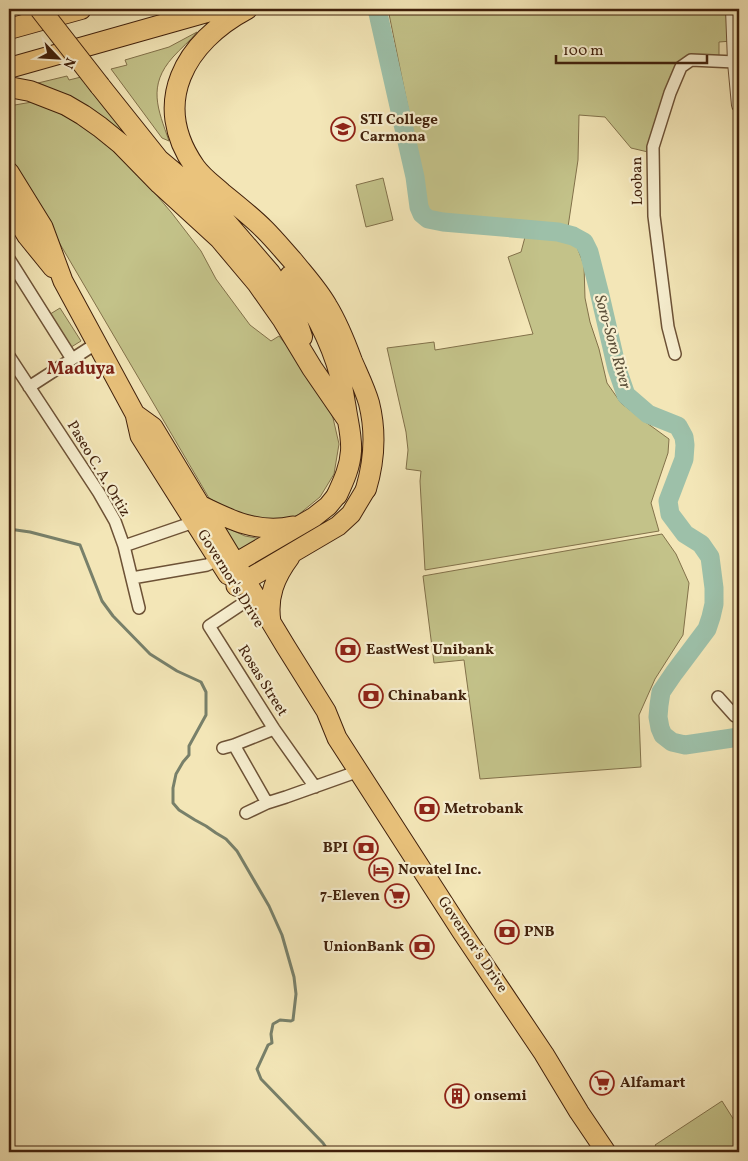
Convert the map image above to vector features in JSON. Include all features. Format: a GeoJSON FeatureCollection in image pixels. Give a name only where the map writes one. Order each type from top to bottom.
{"type":"FeatureCollection","features":[{"type":"Feature","properties":{"kind":"highway"},"geometry":{"type":"LineString","coordinates":[[40,9],[170,151],[195,167],[252,218],[270,235],[313,285],[334,319],[366,393],[371,412],[373,452],[366,489],[352,514],[331,531],[292,554],[242,590]]}},
{"type":"Feature","properties":{"kind":"highway"},"geometry":{"type":"LineString","coordinates":[[13,28],[54,9]]}},
{"type":"Feature","properties":{"kind":"highway"},"geometry":{"type":"LineString","coordinates":[[58,9],[159,160],[208,201],[234,217],[259,238],[279,262],[303,295],[318,321],[340,375],[348,419],[351,452],[346,476],[337,495],[322,511],[302,524],[226,564]]}},
{"type":"Feature","properties":{"kind":"highway"},"geometry":{"type":"LineString","coordinates":[[13,28],[80,9]]}},
{"type":"Feature","properties":{"kind":"highway"},"geometry":{"type":"LineString","coordinates":[[9,68],[218,9]]}},
{"type":"Feature","properties":{"kind":"highway"},"geometry":{"type":"LineString","coordinates":[[195,167],[184,146],[175,118],[177,86],[190,58],[205,40],[231,18],[247,9]]}},
{"type":"Feature","properties":{"kind":"highway"},"geometry":{"type":"LineString","coordinates":[[9,87],[30,91],[66,105],[100,127],[121,144],[160,184],[207,226],[257,283],[283,320],[312,368],[348,419]]}},
{"type":"Feature","properties":{"kind":"highway","name":"Governor's Drive"},"geometry":{"type":"LineString","coordinates":[[9,172],[43,227],[63,281],[136,414],[154,427],[197,513],[316,718],[337,738]]}},
{"type":"Feature","properties":{"kind":"highway"},"geometry":{"type":"LineString","coordinates":[[208,201],[270,273],[288,300],[312,368]]}},
{"type":"Feature","properties":{"kind":"highway","name":"Governor's Drive"},"geometry":{"type":"LineString","coordinates":[[9,206],[27,236],[63,281]]}},
{"type":"Feature","properties":{"kind":"highway"},"geometry":{"type":"LineString","coordinates":[[197,513],[261,529],[276,530],[302,524]]}},
{"type":"Feature","properties":{"kind":"highway"},"geometry":{"type":"LineString","coordinates":[[271,623],[269,606],[271,592],[278,575],[292,554]]}},
{"type":"Feature","properties":{"kind":"highway","name":"Governor's Drive"},"geometry":{"type":"LineString","coordinates":[[242,590],[271,623],[326,712],[337,738],[606,1152]]}},
{"type":"Feature","properties":{"kind":"street"},"geometry":{"type":"LineString","coordinates":[[733,9],[739,105]]}},
{"type":"Feature","properties":{"kind":"street","name":"Looban"},"geometry":{"type":"LineString","coordinates":[[675,354],[668,327],[654,216],[653,147],[670,93],[681,68],[691,60],[735,62]]}},
{"type":"Feature","properties":{"kind":"street"},"geometry":{"type":"LineString","coordinates":[[9,258],[72,359]]}},
{"type":"Feature","properties":{"kind":"street"},"geometry":{"type":"LineString","coordinates":[[29,387],[97,343]]}},
{"type":"Feature","properties":{"kind":"street","name":"Paseo C. A. Ortiz"},"geometry":{"type":"LineString","coordinates":[[9,356],[99,492],[115,521],[124,546],[139,608]]}},
{"type":"Feature","properties":{"kind":"street"},"geometry":{"type":"LineString","coordinates":[[124,546],[197,513]]}},
{"type":"Feature","properties":{"kind":"street"},"geometry":{"type":"LineString","coordinates":[[132,578],[207,565],[226,564]]}},
{"type":"Feature","properties":{"kind":"street","name":"Rosas Street"},"geometry":{"type":"LineString","coordinates":[[242,590],[210,626],[274,728],[314,787]]}},
{"type":"Feature","properties":{"kind":"street"},"geometry":{"type":"LineString","coordinates":[[718,697],[735,716],[739,717]]}},
{"type":"Feature","properties":{"kind":"street"},"geometry":{"type":"LineString","coordinates":[[267,803],[228,746],[274,728]]}},
{"type":"Feature","properties":{"kind":"street"},"geometry":{"type":"LineString","coordinates":[[246,812],[359,772]]}},
{"type":"Feature","properties":{"kind":"shaded area"},"geometry":{"type":"Polygon","coordinates":[[[388,9],[729,9],[732,41],[719,42],[719,59],[689,59],[648,152],[631,148],[605,117],[579,115],[578,160],[568,227],[428,212],[388,9]]]}},
{"type":"Feature","properties":{"kind":"shaded area"},"geometry":{"type":"Polygon","coordinates":[[[197,32],[165,68],[157,88],[161,118],[169,141],[162,138],[111,69],[127,65],[125,60],[169,47],[197,32]]]}},
{"type":"Feature","properties":{"kind":"shaded area"},"geometry":{"type":"Polygon","coordinates":[[[67,76],[69,80],[85,76],[150,165],[64,95],[38,83],[67,76]]]}},
{"type":"Feature","properties":{"kind":"shaded area"},"geometry":{"type":"Polygon","coordinates":[[[32,102],[57,112],[87,128],[141,177],[201,251],[216,279],[250,325],[271,341],[279,336],[322,390],[333,418],[339,444],[334,474],[320,497],[298,515],[275,523],[234,512],[209,498],[9,157],[9,106],[32,102]]]}},
{"type":"Feature","properties":{"kind":"shaded area"},"geometry":{"type":"Polygon","coordinates":[[[383,178],[393,220],[366,227],[356,185],[383,178]]]}},
{"type":"Feature","properties":{"kind":"shaded area"},"geometry":{"type":"Polygon","coordinates":[[[525,237],[563,240],[577,247],[584,265],[585,298],[590,322],[607,383],[621,403],[669,439],[668,453],[651,503],[659,531],[425,570],[421,471],[406,469],[408,450],[406,432],[387,348],[434,342],[435,350],[533,334],[508,257],[521,252],[525,237]]]}},
{"type":"Feature","properties":{"kind":"shaded area"},"geometry":{"type":"Polygon","coordinates":[[[60,308],[81,341],[68,349],[47,316],[60,308]]]}},
{"type":"Feature","properties":{"kind":"shaded area"},"geometry":{"type":"Polygon","coordinates":[[[216,523],[245,536],[267,540],[236,557],[216,523]]]}},
{"type":"Feature","properties":{"kind":"shaded area"},"geometry":{"type":"Polygon","coordinates":[[[662,534],[676,554],[689,583],[683,635],[655,679],[639,715],[641,767],[480,779],[464,660],[434,663],[423,576],[662,534]]]}},
{"type":"Feature","properties":{"kind":"shaded area"},"geometry":{"type":"Polygon","coordinates":[[[722,1101],[739,1128],[739,1152],[660,1152],[655,1145],[722,1101]]]}},
{"type":"Feature","properties":{"kind":"waterway","name":"Soro-Soro River"},"geometry":{"type":"LineString","coordinates":[[377,9],[422,214],[428,219],[443,222],[558,232],[573,236],[584,242],[589,252],[617,369],[626,395],[648,414],[678,426],[684,437],[684,459],[668,501],[670,514],[685,534],[701,544],[710,557],[714,604],[707,629],[661,692],[658,717],[660,728],[663,735],[672,742],[685,745],[739,737]]}},
{"type":"Feature","properties":{"kind":"waterway"},"geometry":{"type":"LineString","coordinates":[[9,529],[30,532],[80,545],[102,601],[113,616],[150,654],[177,671],[201,682],[206,692],[206,715],[189,746],[189,755],[176,774],[173,788],[173,803],[179,810],[226,839],[237,851],[269,906],[282,935],[294,977],[296,994],[293,1020],[280,1020],[273,1024],[272,1043],[268,1045],[257,1069],[261,1079],[323,1143],[329,1152]]}},
{"type":"Feature","properties":{"kind":"place","name":"STI College Carmona"},"geometry":{"type":"Point","coordinates":[343,129]}},
{"type":"Feature","properties":{"kind":"place","name":"EastWest Unibank"},"geometry":{"type":"Point","coordinates":[348,650]}},
{"type":"Feature","properties":{"kind":"place","name":"Chinabank"},"geometry":{"type":"Point","coordinates":[371,696]}},
{"type":"Feature","properties":{"kind":"place","name":"Metrobank"},"geometry":{"type":"Point","coordinates":[427,809]}},
{"type":"Feature","properties":{"kind":"place","name":"BPI"},"geometry":{"type":"Point","coordinates":[366,848]}},
{"type":"Feature","properties":{"kind":"place","name":"Novatel Inc."},"geometry":{"type":"Point","coordinates":[381,870]}},
{"type":"Feature","properties":{"kind":"place","name":"7-Eleven"},"geometry":{"type":"Point","coordinates":[397,896]}},
{"type":"Feature","properties":{"kind":"place","name":"PNB"},"geometry":{"type":"Point","coordinates":[507,932]}},
{"type":"Feature","properties":{"kind":"place","name":"UnionBank"},"geometry":{"type":"Point","coordinates":[422,947]}},
{"type":"Feature","properties":{"kind":"place","name":"Alfamart"},"geometry":{"type":"Point","coordinates":[602,1083]}},
{"type":"Feature","properties":{"kind":"place","name":"onsemi"},"geometry":{"type":"Point","coordinates":[457,1096]}},
{"type":"Feature","properties":{"kind":"district","name":"Maduya"},"geometry":{"type":"Point","coordinates":[81,369]}}]}
